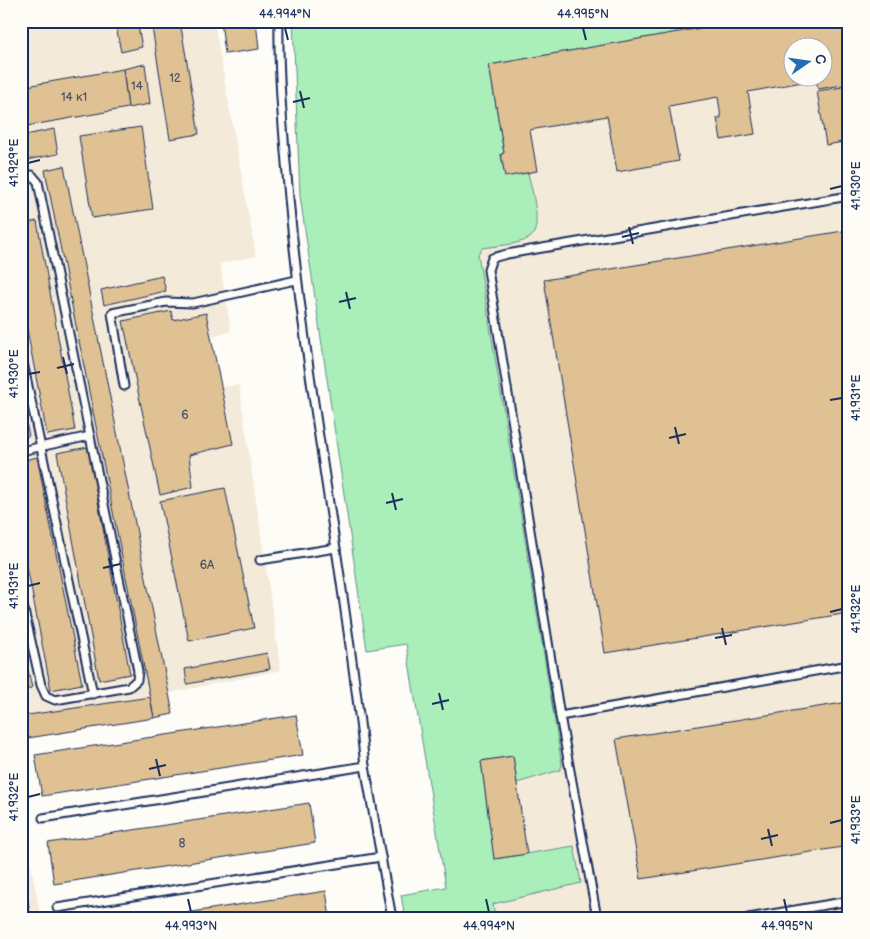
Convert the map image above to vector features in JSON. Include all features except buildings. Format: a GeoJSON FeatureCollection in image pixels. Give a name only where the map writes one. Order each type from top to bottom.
{"type":"FeatureCollection","features":[{"type":"Feature","properties":{"kind":"lane"},"geometry":{"type":"LineString","coordinates":[[279,21],[281,113],[296,280],[359,707],[365,766],[392,918]]}},
{"type":"Feature","properties":{"kind":"lane"},"geometry":{"type":"LineString","coordinates":[[21,175],[32,175],[38,182],[138,671],[137,680],[129,687],[93,694],[55,700],[46,696],[41,685],[21,597]]}},
{"type":"Feature","properties":{"kind":"lane"},"geometry":{"type":"LineString","coordinates":[[596,918],[560,716],[488,270],[492,258],[849,196]]}},
{"type":"Feature","properties":{"kind":"lane"},"geometry":{"type":"LineString","coordinates":[[124,386],[112,313],[166,302],[193,303],[296,280]]}},
{"type":"Feature","properties":{"kind":"lane"},"geometry":{"type":"LineString","coordinates":[[21,353],[93,694]]}},
{"type":"Feature","properties":{"kind":"lane"},"geometry":{"type":"LineString","coordinates":[[21,451],[90,436]]}},
{"type":"Feature","properties":{"kind":"lane"},"geometry":{"type":"LineString","coordinates":[[260,560],[336,548]]}},
{"type":"Feature","properties":{"kind":"lane"},"geometry":{"type":"LineString","coordinates":[[560,716],[849,665]]}},
{"type":"Feature","properties":{"kind":"lane"},"geometry":{"type":"LineString","coordinates":[[43,818],[365,766]]}},
{"type":"Feature","properties":{"kind":"lane"},"geometry":{"type":"LineString","coordinates":[[57,908],[381,857]]}},
{"type":"Feature","properties":{"kind":"lane"},"geometry":{"type":"LineString","coordinates":[[748,918],[849,901]]}},
{"type":"Feature","properties":{"kind":"shaded area"},"geometry":{"type":"Polygon","coordinates":[[[21,21],[214,21],[256,256],[220,264],[231,331],[211,336],[221,387],[239,385],[281,670],[170,693],[173,714],[21,739],[21,21]]]}},
{"type":"Feature","properties":{"kind":"shaded area"},"geometry":{"type":"Polygon","coordinates":[[[312,21],[849,21],[849,918],[456,918],[312,21]]]}},
{"type":"Feature","properties":{"kind":"shaded area"},"geometry":{"type":"Polygon","coordinates":[[[21,815],[41,918],[21,918],[21,815]]]}},
{"type":"Feature","properties":{"kind":"green space"},"geometry":{"type":"Polygon","coordinates":[[[293,21],[675,21],[676,33],[489,65],[504,153],[501,154],[505,176],[528,173],[536,209],[536,227],[528,239],[512,244],[482,248],[478,254],[562,765],[560,770],[517,783],[513,756],[481,761],[495,859],[574,846],[581,883],[493,904],[495,918],[405,918],[401,895],[446,887],[406,644],[367,650],[300,196],[293,21]]]}}]}
